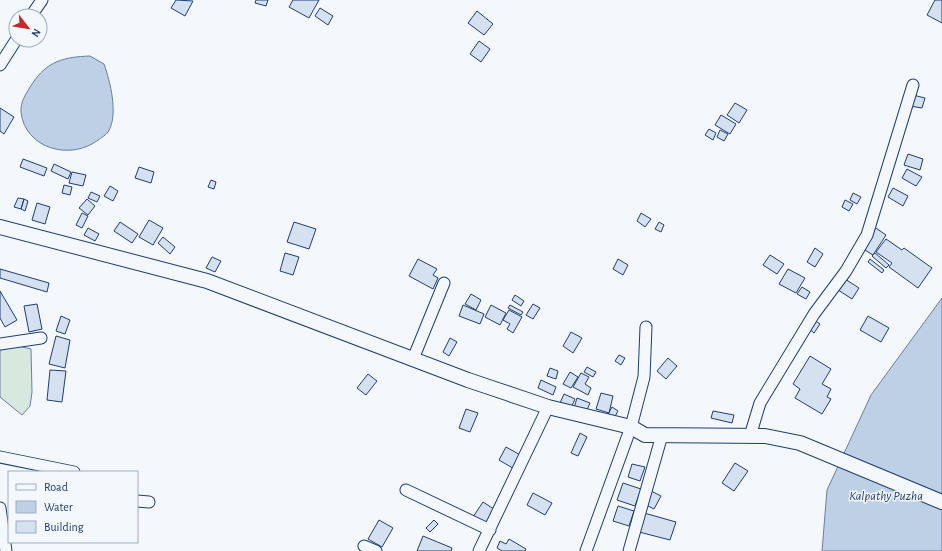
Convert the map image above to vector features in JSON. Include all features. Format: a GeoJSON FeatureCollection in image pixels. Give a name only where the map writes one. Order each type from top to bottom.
{"type":"FeatureCollection","features":[{"type":"Feature","properties":{"kind":"main road"},"geometry":{"type":"LineString","coordinates":[[0,227],[207,281],[413,359],[548,407],[631,428],[645,435],[765,436],[800,443],[820,450],[942,502]]}},
{"type":"Feature","properties":{"kind":"street"},"geometry":{"type":"LineString","coordinates":[[0,65],[11,48]]}},
{"type":"Feature","properties":{"kind":"street"},"geometry":{"type":"LineString","coordinates":[[750,436],[760,403],[814,314],[846,271],[868,235],[914,85]]}},
{"type":"Feature","properties":{"kind":"street"},"geometry":{"type":"LineString","coordinates":[[413,359],[444,283]]}},
{"type":"Feature","properties":{"kind":"street"},"geometry":{"type":"LineString","coordinates":[[586,551],[631,428],[644,376],[646,327]]}},
{"type":"Feature","properties":{"kind":"street"},"geometry":{"type":"LineString","coordinates":[[0,344],[41,338]]}},
{"type":"Feature","properties":{"kind":"street"},"geometry":{"type":"LineString","coordinates":[[479,551],[548,407]]}},
{"type":"Feature","properties":{"kind":"street"},"geometry":{"type":"LineString","coordinates":[[629,551],[662,435]]}},
{"type":"Feature","properties":{"kind":"street"},"geometry":{"type":"LineString","coordinates":[[0,457],[69,471]]}},
{"type":"Feature","properties":{"kind":"street"},"geometry":{"type":"LineString","coordinates":[[406,490],[490,530]]}},
{"type":"Feature","properties":{"kind":"street"},"geometry":{"type":"LineString","coordinates":[[138,501],[149,502]]}},
{"type":"Feature","properties":{"kind":"street"},"geometry":{"type":"LineString","coordinates":[[0,508],[4,547]]}},
{"type":"Feature","properties":{"kind":"street"},"geometry":{"type":"LineString","coordinates":[[364,546],[376,551]]}},
{"type":"Feature","properties":{"kind":"shaded area"},"geometry":{"type":"Polygon","coordinates":[[[18,346],[31,349],[32,392],[30,406],[22,415],[0,397],[0,350],[18,346]]]}},
{"type":"Feature","properties":{"kind":"water"},"geometry":{"type":"Polygon","coordinates":[[[90,56],[104,64],[109,79],[113,117],[108,132],[87,146],[75,150],[51,148],[40,143],[31,135],[24,125],[21,108],[26,94],[38,76],[50,65],[64,59],[90,56]]]}},
{"type":"Feature","properties":{"kind":"water","name":"Kalpathy Puzha"},"geometry":{"type":"Polygon","coordinates":[[[942,298],[942,551],[822,551],[827,490],[871,395],[942,298]]]}},
{"type":"Feature","properties":{"kind":"building"},"geometry":{"type":"Polygon","coordinates":[[[176,0],[193,1],[185,16],[171,8],[176,0]]]}},
{"type":"Feature","properties":{"kind":"building"},"geometry":{"type":"Polygon","coordinates":[[[256,0],[268,0],[266,6],[255,3],[256,0]]]}},
{"type":"Feature","properties":{"kind":"building"},"geometry":{"type":"Polygon","coordinates":[[[293,0],[319,0],[309,18],[289,7],[293,0]]]}},
{"type":"Feature","properties":{"kind":"building"},"geometry":{"type":"Polygon","coordinates":[[[935,0],[942,0],[942,23],[927,15],[935,0]]]}},
{"type":"Feature","properties":{"kind":"building"},"geometry":{"type":"Polygon","coordinates":[[[320,8],[333,16],[328,25],[315,16],[320,8]]]}},
{"type":"Feature","properties":{"kind":"building"},"geometry":{"type":"Polygon","coordinates":[[[477,11],[493,24],[484,35],[468,23],[477,11]]]}},
{"type":"Feature","properties":{"kind":"building"},"geometry":{"type":"Polygon","coordinates":[[[479,41],[490,49],[481,62],[470,54],[479,41]]]}},
{"type":"Feature","properties":{"kind":"building"},"geometry":{"type":"Polygon","coordinates":[[[913,95],[925,98],[922,108],[910,106],[913,95]]]}},
{"type":"Feature","properties":{"kind":"building"},"geometry":{"type":"Polygon","coordinates":[[[735,103],[747,110],[739,123],[727,115],[735,103]]]}},
{"type":"Feature","properties":{"kind":"building"},"geometry":{"type":"Polygon","coordinates":[[[0,108],[14,117],[4,134],[0,131],[0,108]]]}},
{"type":"Feature","properties":{"kind":"building"},"geometry":{"type":"Polygon","coordinates":[[[721,115],[736,124],[730,134],[715,125],[721,115]]]}},
{"type":"Feature","properties":{"kind":"building"},"geometry":{"type":"Polygon","coordinates":[[[709,129],[716,133],[713,140],[705,135],[709,129]]]}},
{"type":"Feature","properties":{"kind":"building"},"geometry":{"type":"Polygon","coordinates":[[[720,130],[728,134],[724,141],[717,137],[720,130]]]}},
{"type":"Feature","properties":{"kind":"building"},"geometry":{"type":"Polygon","coordinates":[[[908,154],[923,159],[920,170],[904,165],[908,154]]]}},
{"type":"Feature","properties":{"kind":"building"},"geometry":{"type":"Polygon","coordinates":[[[23,159],[47,168],[44,176],[20,167],[23,159]]]}},
{"type":"Feature","properties":{"kind":"building"},"geometry":{"type":"Polygon","coordinates":[[[54,164],[71,172],[68,179],[51,171],[54,164]]]}},
{"type":"Feature","properties":{"kind":"building"},"geometry":{"type":"Polygon","coordinates":[[[139,167],[154,172],[151,183],[135,178],[139,167]]]}},
{"type":"Feature","properties":{"kind":"building"},"geometry":{"type":"Polygon","coordinates":[[[907,169],[922,177],[916,186],[902,178],[907,169]]]}},
{"type":"Feature","properties":{"kind":"building"},"geometry":{"type":"Polygon","coordinates":[[[72,172],[86,175],[83,186],[69,183],[72,172]]]}},
{"type":"Feature","properties":{"kind":"building"},"geometry":{"type":"Polygon","coordinates":[[[211,180],[216,182],[214,189],[208,187],[211,180]]]}},
{"type":"Feature","properties":{"kind":"building"},"geometry":{"type":"Polygon","coordinates":[[[64,185],[72,187],[70,195],[62,193],[64,185]]]}},
{"type":"Feature","properties":{"kind":"building"},"geometry":{"type":"Polygon","coordinates":[[[110,186],[118,191],[113,201],[104,196],[110,186]]]}},
{"type":"Feature","properties":{"kind":"building"},"geometry":{"type":"Polygon","coordinates":[[[893,188],[908,196],[903,206],[888,197],[893,188]]]}},
{"type":"Feature","properties":{"kind":"building"},"geometry":{"type":"Polygon","coordinates":[[[91,192],[100,196],[97,202],[88,198],[91,192]]]}},
{"type":"Feature","properties":{"kind":"building"},"geometry":{"type":"Polygon","coordinates":[[[853,193],[861,197],[857,204],[850,200],[853,193]]]}},
{"type":"Feature","properties":{"kind":"building"},"geometry":{"type":"Polygon","coordinates":[[[18,198],[24,199],[21,209],[14,207],[18,198]]]}},
{"type":"Feature","properties":{"kind":"building"},"geometry":{"type":"Polygon","coordinates":[[[24,199],[28,201],[25,211],[21,209],[24,199]]]}},
{"type":"Feature","properties":{"kind":"building"},"geometry":{"type":"Polygon","coordinates":[[[87,199],[95,206],[88,215],[79,208],[87,199]]]}},
{"type":"Feature","properties":{"kind":"building"},"geometry":{"type":"Polygon","coordinates":[[[845,200],[853,204],[849,211],[842,207],[845,200]]]}},
{"type":"Feature","properties":{"kind":"building"},"geometry":{"type":"Polygon","coordinates":[[[37,203],[50,207],[45,224],[32,220],[37,203]]]}},
{"type":"Feature","properties":{"kind":"building"},"geometry":{"type":"Polygon","coordinates":[[[82,213],[88,216],[82,228],[76,225],[82,213]]]}},
{"type":"Feature","properties":{"kind":"building"},"geometry":{"type":"Polygon","coordinates":[[[641,213],[651,219],[645,227],[637,221],[641,213]]]}},
{"type":"Feature","properties":{"kind":"building"},"geometry":{"type":"Polygon","coordinates":[[[149,220],[163,228],[153,245],[139,237],[149,220]]]}},
{"type":"Feature","properties":{"kind":"building"},"geometry":{"type":"Polygon","coordinates":[[[120,222],[138,234],[132,243],[114,231],[120,222]]]}},
{"type":"Feature","properties":{"kind":"building"},"geometry":{"type":"Polygon","coordinates":[[[294,222],[316,229],[309,249],[287,242],[294,222]]]}},
{"type":"Feature","properties":{"kind":"building"},"geometry":{"type":"Polygon","coordinates":[[[659,222],[664,225],[661,232],[655,229],[659,222]]]}},
{"type":"Feature","properties":{"kind":"building"},"geometry":{"type":"Polygon","coordinates":[[[873,226],[886,235],[873,255],[860,247],[873,226]]]}},
{"type":"Feature","properties":{"kind":"building"},"geometry":{"type":"Polygon","coordinates":[[[88,228],[99,234],[95,241],[84,235],[88,228]]]}},
{"type":"Feature","properties":{"kind":"building"},"geometry":{"type":"Polygon","coordinates":[[[163,237],[175,247],[170,254],[158,243],[163,237]]]}},
{"type":"Feature","properties":{"kind":"building"},"geometry":{"type":"Polygon","coordinates":[[[886,239],[902,250],[904,248],[932,268],[918,288],[889,267],[892,263],[876,252],[886,239]]]}},
{"type":"Feature","properties":{"kind":"building"},"geometry":{"type":"Polygon","coordinates":[[[815,248],[823,254],[815,267],[807,262],[815,248]]]}},
{"type":"Feature","properties":{"kind":"building"},"geometry":{"type":"Polygon","coordinates":[[[285,253],[299,257],[293,275],[280,271],[285,253]]]}},
{"type":"Feature","properties":{"kind":"building"},"geometry":{"type":"Polygon","coordinates":[[[875,253],[889,265],[886,268],[872,256],[875,253]]]}},
{"type":"Feature","properties":{"kind":"building"},"geometry":{"type":"Polygon","coordinates":[[[770,255],[784,264],[777,274],[763,265],[770,255]]]}},
{"type":"Feature","properties":{"kind":"building"},"geometry":{"type":"Polygon","coordinates":[[[212,257],[221,261],[215,272],[206,268],[212,257]]]}},
{"type":"Feature","properties":{"kind":"building"},"geometry":{"type":"Polygon","coordinates":[[[418,259],[437,269],[433,275],[438,278],[433,289],[409,276],[418,259]]]}},
{"type":"Feature","properties":{"kind":"building"},"geometry":{"type":"Polygon","coordinates":[[[618,259],[628,265],[623,275],[613,269],[618,259]]]}},
{"type":"Feature","properties":{"kind":"building"},"geometry":{"type":"Polygon","coordinates":[[[870,259],[884,270],[882,273],[868,262],[870,259]]]}},
{"type":"Feature","properties":{"kind":"building"},"geometry":{"type":"Polygon","coordinates":[[[0,269],[49,283],[47,292],[0,278],[0,269]]]}},
{"type":"Feature","properties":{"kind":"building"},"geometry":{"type":"Polygon","coordinates":[[[788,269],[805,278],[796,293],[779,284],[788,269]]]}},
{"type":"Feature","properties":{"kind":"building"},"geometry":{"type":"Polygon","coordinates":[[[842,277],[859,288],[852,299],[835,288],[842,277]]]}},
{"type":"Feature","properties":{"kind":"building"},"geometry":{"type":"Polygon","coordinates":[[[802,287],[810,292],[806,299],[797,294],[802,287]]]}},
{"type":"Feature","properties":{"kind":"building"},"geometry":{"type":"Polygon","coordinates":[[[0,291],[17,320],[5,327],[0,318],[0,291]]]}},
{"type":"Feature","properties":{"kind":"building"},"geometry":{"type":"Polygon","coordinates":[[[471,294],[481,300],[476,310],[465,304],[471,294]]]}},
{"type":"Feature","properties":{"kind":"building"},"geometry":{"type":"Polygon","coordinates":[[[515,295],[524,301],[521,306],[512,300],[515,295]]]}},
{"type":"Feature","properties":{"kind":"building"},"geometry":{"type":"Polygon","coordinates":[[[37,304],[42,329],[29,332],[24,306],[37,304]]]}},
{"type":"Feature","properties":{"kind":"building"},"geometry":{"type":"Polygon","coordinates":[[[533,304],[540,308],[533,319],[526,315],[533,304]]]}},
{"type":"Feature","properties":{"kind":"building"},"geometry":{"type":"Polygon","coordinates":[[[463,305],[484,314],[480,324],[459,316],[463,305]]]}},
{"type":"Feature","properties":{"kind":"building"},"geometry":{"type":"Polygon","coordinates":[[[491,305],[506,313],[500,325],[485,317],[491,305]]]}},
{"type":"Feature","properties":{"kind":"building"},"geometry":{"type":"Polygon","coordinates":[[[510,305],[523,312],[521,315],[508,308],[510,305]]]}},
{"type":"Feature","properties":{"kind":"building"},"geometry":{"type":"Polygon","coordinates":[[[509,310],[522,317],[513,333],[507,329],[510,324],[503,320],[509,310]]]}},
{"type":"Feature","properties":{"kind":"building"},"geometry":{"type":"Polygon","coordinates":[[[61,316],[70,320],[65,334],[56,331],[61,316]]]}},
{"type":"Feature","properties":{"kind":"building"},"geometry":{"type":"Polygon","coordinates":[[[868,316],[889,328],[881,342],[860,330],[868,316]]]}},
{"type":"Feature","properties":{"kind":"building"},"geometry":{"type":"Polygon","coordinates":[[[814,320],[820,324],[814,333],[808,328],[814,320]]]}},
{"type":"Feature","properties":{"kind":"building"},"geometry":{"type":"Polygon","coordinates":[[[571,332],[582,338],[573,353],[563,346],[571,332]]]}},
{"type":"Feature","properties":{"kind":"building"},"geometry":{"type":"Polygon","coordinates":[[[56,336],[70,340],[65,368],[49,364],[56,336]]]}},
{"type":"Feature","properties":{"kind":"building"},"geometry":{"type":"Polygon","coordinates":[[[450,338],[457,342],[449,356],[443,352],[450,338]]]}},
{"type":"Feature","properties":{"kind":"building"},"geometry":{"type":"Polygon","coordinates":[[[619,355],[625,358],[621,365],[615,361],[619,355]]]}},
{"type":"Feature","properties":{"kind":"building"},"geometry":{"type":"Polygon","coordinates":[[[810,356],[831,369],[822,384],[831,389],[827,397],[831,399],[822,414],[795,398],[800,389],[793,384],[810,356]]]}},
{"type":"Feature","properties":{"kind":"building"},"geometry":{"type":"Polygon","coordinates":[[[668,358],[677,366],[666,379],[657,371],[668,358]]]}},
{"type":"Feature","properties":{"kind":"building"},"geometry":{"type":"Polygon","coordinates":[[[587,367],[596,372],[593,377],[584,372],[587,367]]]}},
{"type":"Feature","properties":{"kind":"building"},"geometry":{"type":"Polygon","coordinates":[[[550,368],[558,371],[556,379],[547,376],[550,368]]]}},
{"type":"Feature","properties":{"kind":"building"},"geometry":{"type":"Polygon","coordinates":[[[50,370],[66,371],[62,402],[47,400],[50,370]]]}},
{"type":"Feature","properties":{"kind":"building"},"geometry":{"type":"Polygon","coordinates":[[[570,372],[578,377],[571,388],[563,384],[570,372]]]}},
{"type":"Feature","properties":{"kind":"building"},"geometry":{"type":"Polygon","coordinates":[[[581,373],[589,377],[585,384],[591,388],[588,395],[573,387],[581,373]]]}},
{"type":"Feature","properties":{"kind":"building"},"geometry":{"type":"Polygon","coordinates":[[[368,374],[377,381],[366,395],[357,388],[368,374]]]}},
{"type":"Feature","properties":{"kind":"building"},"geometry":{"type":"Polygon","coordinates":[[[541,380],[556,387],[553,395],[538,388],[541,380]]]}},
{"type":"Feature","properties":{"kind":"building"},"geometry":{"type":"Polygon","coordinates":[[[601,393],[613,396],[609,413],[596,409],[601,393]]]}},
{"type":"Feature","properties":{"kind":"building"},"geometry":{"type":"Polygon","coordinates":[[[564,394],[575,399],[571,408],[560,403],[564,394]]]}},
{"type":"Feature","properties":{"kind":"building"},"geometry":{"type":"Polygon","coordinates":[[[577,398],[590,403],[586,412],[574,408],[577,398]]]}},
{"type":"Feature","properties":{"kind":"building"},"geometry":{"type":"Polygon","coordinates":[[[612,407],[618,411],[613,420],[607,416],[612,407]]]}},
{"type":"Feature","properties":{"kind":"building"},"geometry":{"type":"Polygon","coordinates":[[[466,409],[478,413],[470,432],[459,428],[466,409]]]}},
{"type":"Feature","properties":{"kind":"building"},"geometry":{"type":"Polygon","coordinates":[[[713,411],[734,415],[732,423],[711,418],[713,411]]]}},
{"type":"Feature","properties":{"kind":"building"},"geometry":{"type":"Polygon","coordinates":[[[580,433],[587,437],[578,456],[571,453],[580,433]]]}},
{"type":"Feature","properties":{"kind":"building"},"geometry":{"type":"Polygon","coordinates":[[[506,447],[524,457],[516,470],[499,460],[506,447]]]}},
{"type":"Feature","properties":{"kind":"building"},"geometry":{"type":"Polygon","coordinates":[[[735,463],[748,471],[734,491],[722,483],[735,463]]]}},
{"type":"Feature","properties":{"kind":"building"},"geometry":{"type":"Polygon","coordinates":[[[632,464],[645,467],[640,481],[628,477],[632,464]]]}},
{"type":"Feature","properties":{"kind":"building"},"geometry":{"type":"Polygon","coordinates":[[[623,483],[641,489],[635,506],[617,500],[623,483]]]}},
{"type":"Feature","properties":{"kind":"building"},"geometry":{"type":"Polygon","coordinates":[[[651,491],[661,496],[654,509],[644,504],[651,491]]]}},
{"type":"Feature","properties":{"kind":"building"},"geometry":{"type":"Polygon","coordinates":[[[533,493],[552,503],[545,515],[527,505],[533,493]]]}},
{"type":"Feature","properties":{"kind":"building"},"geometry":{"type":"Polygon","coordinates":[[[483,502],[500,513],[490,528],[473,517],[483,502]]]}},
{"type":"Feature","properties":{"kind":"building"},"geometry":{"type":"Polygon","coordinates":[[[618,506],[634,511],[629,526],[613,521],[618,506]]]}},
{"type":"Feature","properties":{"kind":"building"},"geometry":{"type":"Polygon","coordinates":[[[644,513],[676,522],[670,540],[639,532],[644,513]]]}},
{"type":"Feature","properties":{"kind":"building"},"geometry":{"type":"Polygon","coordinates":[[[379,520],[393,528],[382,547],[368,539],[379,520]]]}},
{"type":"Feature","properties":{"kind":"building"},"geometry":{"type":"Polygon","coordinates":[[[434,520],[438,524],[430,532],[426,528],[434,520]]]}},
{"type":"Feature","properties":{"kind":"building"},"geometry":{"type":"Polygon","coordinates":[[[423,536],[452,548],[451,551],[417,551],[423,536]]]}},
{"type":"Feature","properties":{"kind":"building"},"geometry":{"type":"Polygon","coordinates":[[[509,539],[526,549],[525,551],[502,551],[497,548],[500,541],[506,544],[509,539]]]}}]}
